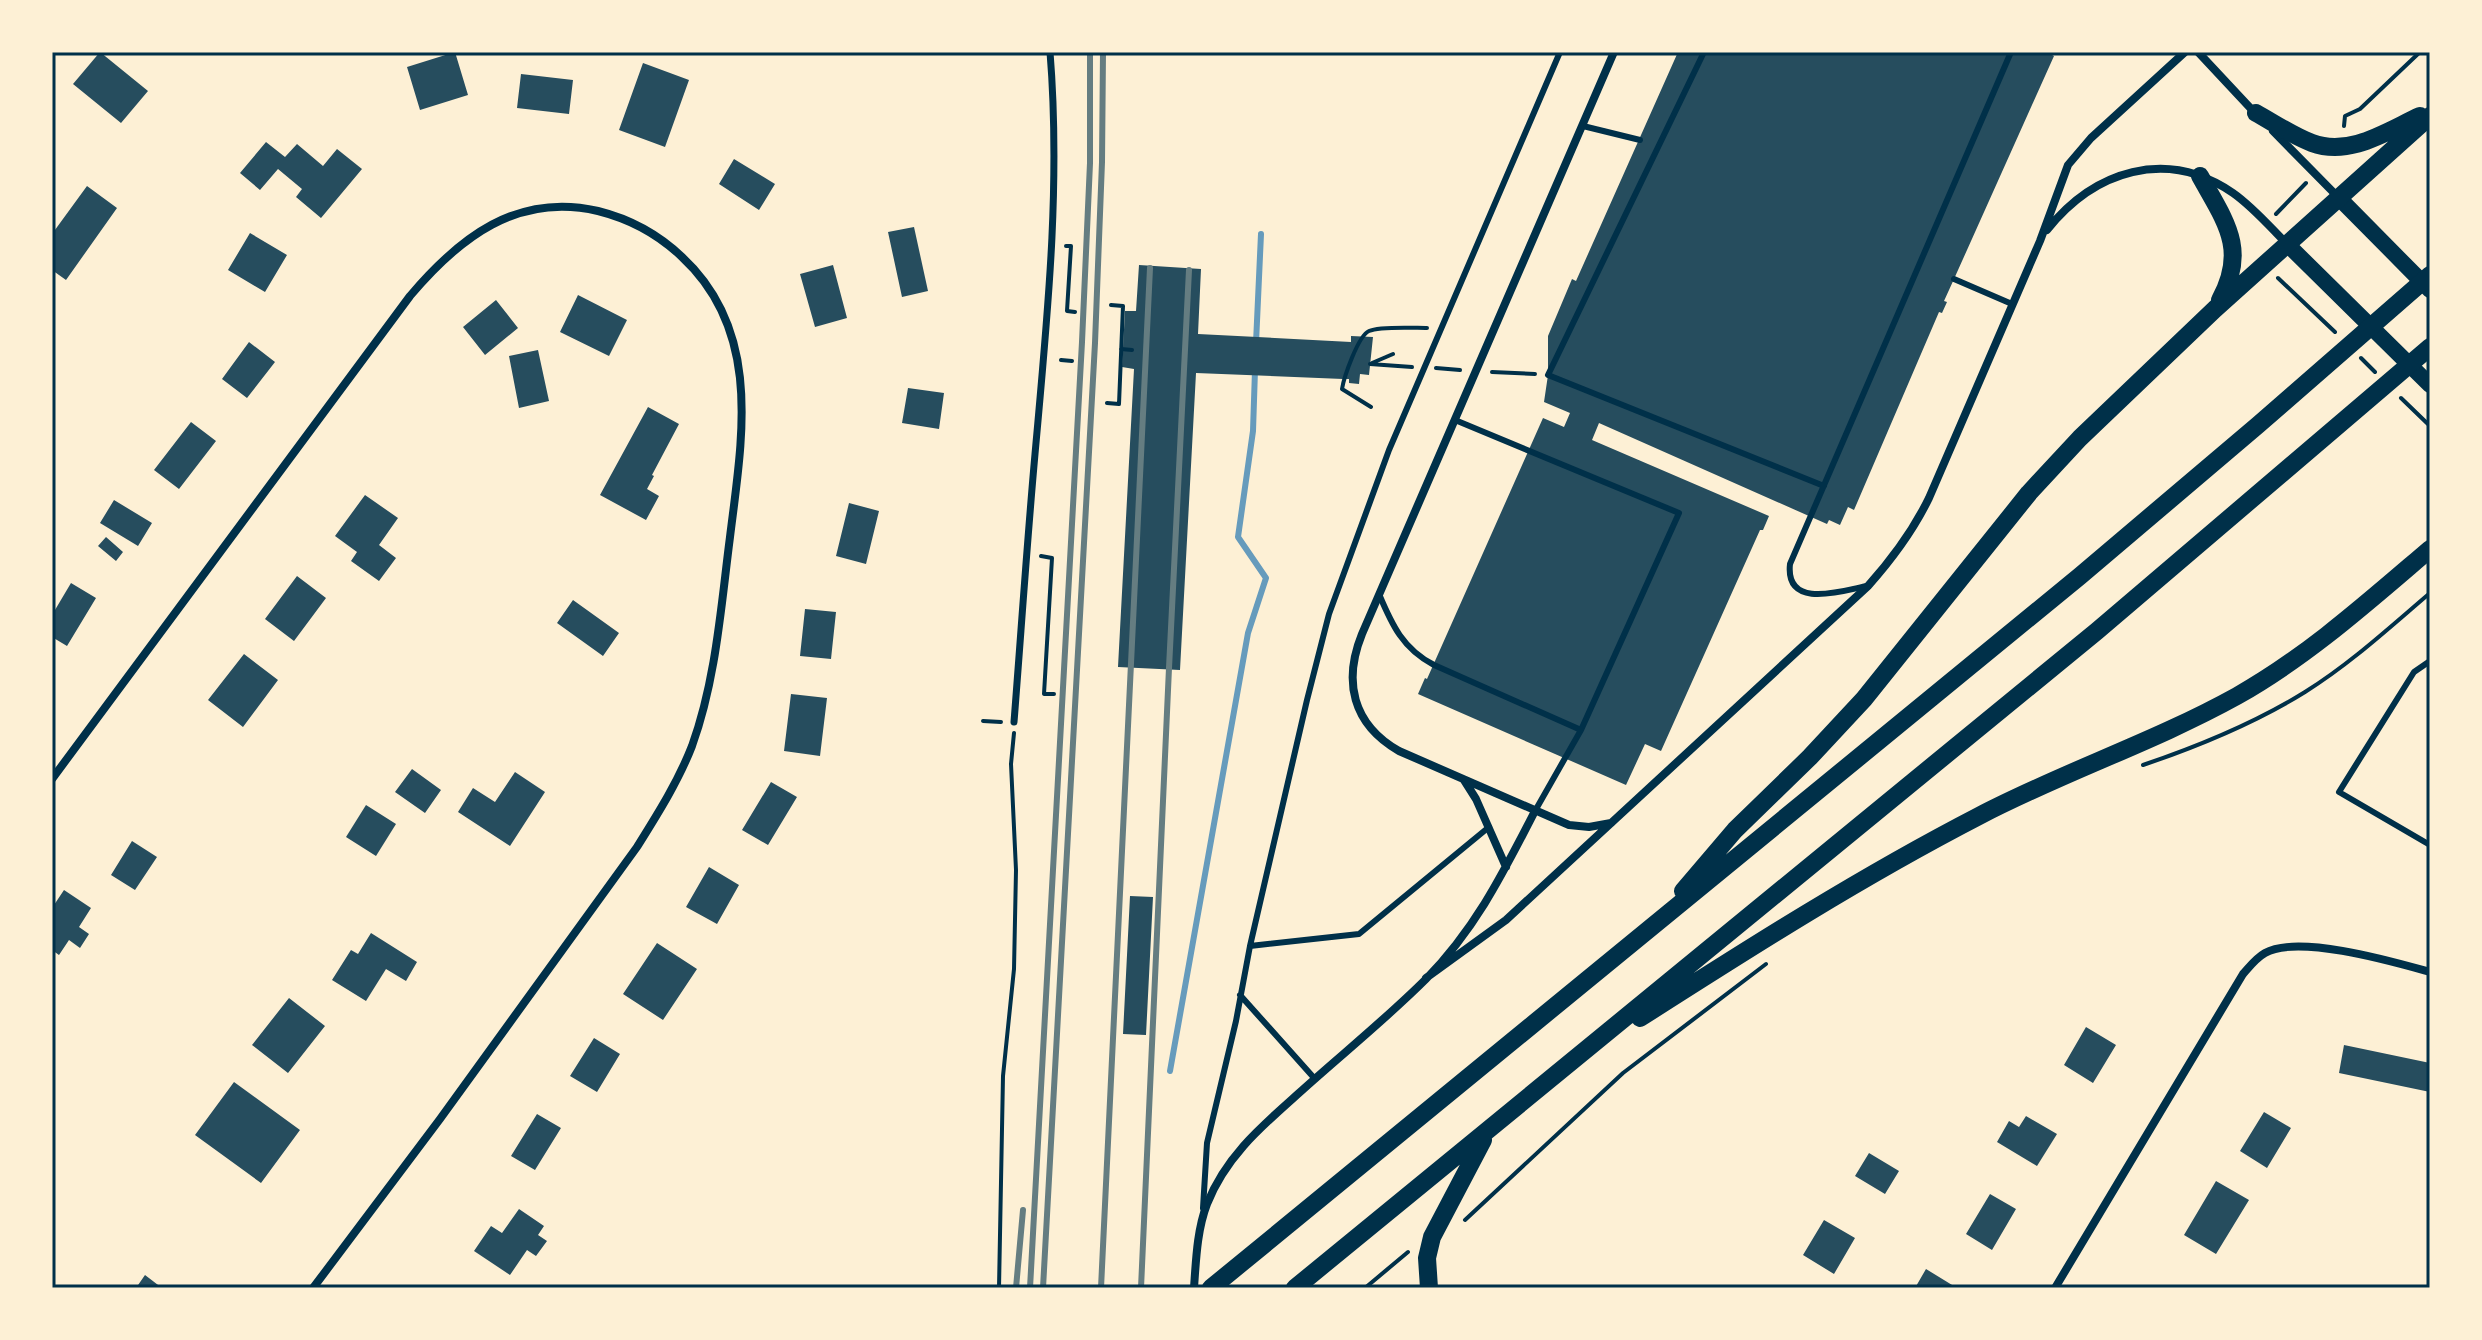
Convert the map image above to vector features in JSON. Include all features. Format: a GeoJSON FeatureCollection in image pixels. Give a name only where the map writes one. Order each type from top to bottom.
{"type":"FeatureCollection","features":[{"type":"Feature","properties":{"kind":"main road"},"geometry":{"type":"LineString","coordinates":[[2256,113],[2302,139],[2336,148],[2359,144],[2430,114]]}},
{"type":"Feature","properties":{"kind":"main road"},"geometry":{"type":"LineString","coordinates":[[1652,927],[1735,830],[1810,757],[1873,689],[2053,466],[2215,309],[2430,114]]}},
{"type":"Feature","properties":{"kind":"main road"},"geometry":{"type":"LineString","coordinates":[[2200,176],[2232,236],[2234,256],[2230,279],[2215,309]]}},
{"type":"Feature","properties":{"kind":"main road"},"geometry":{"type":"LineString","coordinates":[[2338,197],[2430,290]]}},
{"type":"Feature","properties":{"kind":"main road"},"geometry":{"type":"LineString","coordinates":[[2287,244],[2430,385]]}},
{"type":"Feature","properties":{"kind":"main road"},"geometry":{"type":"LineString","coordinates":[[1211,1288],[2092,567],[2430,275]]}},
{"type":"Feature","properties":{"kind":"main road"},"geometry":{"type":"LineString","coordinates":[[1295,1288],[2085,642],[2430,347]]}},
{"type":"Feature","properties":{"kind":"main road"},"geometry":{"type":"LineString","coordinates":[[1567,1065],[1815,907],[1898,858],[1995,808],[2236,696],[2301,655],[2430,549]]}},
{"type":"Feature","properties":{"kind":"main road"},"geometry":{"type":"LineString","coordinates":[[2388,584],[2430,562]]}},
{"type":"Feature","properties":{"kind":"main road"},"geometry":{"type":"LineString","coordinates":[[1429,1288],[1427,1258],[1432,1237],[1487,1131]]}},
{"type":"Feature","properties":{"kind":"street"},"geometry":{"type":"LineString","coordinates":[[1014,722],[1051,289],[1054,100],[1050,52]]}},
{"type":"Feature","properties":{"kind":"street"},"geometry":{"type":"LineString","coordinates":[[1614,52],[1379,594],[1352,662],[1351,675],[1356,702],[1370,727],[1389,745],[1569,825],[1580,827],[1614,822]]}},
{"type":"Feature","properties":{"kind":"street"},"geometry":{"type":"LineString","coordinates":[[1194,1288],[1202,1220],[1221,1176],[1237,1152],[1426,978],[1506,920],[1614,822],[1868,586],[1900,548],[1921,516],[2040,241],[2062,177],[2074,156],[2185,52]]}},
{"type":"Feature","properties":{"kind":"street"},"geometry":{"type":"LineString","coordinates":[[2198,52],[2338,197]]}},
{"type":"Feature","properties":{"kind":"street"},"geometry":{"type":"LineString","coordinates":[[2040,241],[2070,204],[2103,181],[2128,173],[2155,170],[2200,176],[2234,193],[2287,244]]}},
{"type":"Feature","properties":{"kind":"street"},"geometry":{"type":"LineString","coordinates":[[52,779],[410,296],[460,244],[495,222],[515,215],[550,207],[588,209],[611,214],[643,227],[674,249],[717,298],[729,324],[739,360],[742,400],[734,506],[721,602],[710,674],[691,746],[661,809],[637,847],[313,1288]]}},
{"type":"Feature","properties":{"kind":"street"},"geometry":{"type":"LineString","coordinates":[[1464,779],[1506,867]]}},
{"type":"Feature","properties":{"kind":"street"},"geometry":{"type":"LineString","coordinates":[[1426,978],[1477,918],[1535,811]]}},
{"type":"Feature","properties":{"kind":"street"},"geometry":{"type":"LineString","coordinates":[[2055,1288],[2252,963],[2266,952],[2281,948],[2334,950],[2430,972]]}},
{"type":"Feature","properties":{"kind":"lane"},"geometry":{"type":"LineString","coordinates":[[1202,1220],[1207,1143],[1329,614],[1375,483],[1560,52]]}},
{"type":"Feature","properties":{"kind":"lane"},"geometry":{"type":"LineString","coordinates":[[1704,52],[1548,375],[1824,486]]}},
{"type":"Feature","properties":{"kind":"lane"},"geometry":{"type":"LineString","coordinates":[[1868,586],[1814,594],[1799,589],[1790,578],[1789,570],[2011,54]]}},
{"type":"Feature","properties":{"kind":"lane"},"geometry":{"type":"LineString","coordinates":[[1583,126],[1640,140]]}},
{"type":"Feature","properties":{"kind":"lane"},"geometry":{"type":"LineString","coordinates":[[1954,279],[2012,304]]}},
{"type":"Feature","properties":{"kind":"lane"},"geometry":{"type":"LineString","coordinates":[[1455,420],[1679,513],[1581,730],[1535,811]]}},
{"type":"Feature","properties":{"kind":"lane"},"geometry":{"type":"LineString","coordinates":[[1379,594],[1404,642],[1417,655],[1581,730]]}},
{"type":"Feature","properties":{"kind":"lane"},"geometry":{"type":"LineString","coordinates":[[2430,661],[2414,672],[2339,792],[2430,845]]}},
{"type":"Feature","properties":{"kind":"lane"},"geometry":{"type":"LineString","coordinates":[[1250,946],[1359,934],[1489,827]]}},
{"type":"Feature","properties":{"kind":"lane"},"geometry":{"type":"LineString","coordinates":[[1240,995],[1315,1079]]}},
{"type":"Feature","properties":{"kind":"path"},"geometry":{"type":"LineString","coordinates":[[2344,124],[2345,116],[2360,109],[2420,52]]}},
{"type":"Feature","properties":{"kind":"path"},"geometry":{"type":"LineString","coordinates":[[2290,200],[2308,182]]}},
{"type":"Feature","properties":{"kind":"path"},"geometry":{"type":"LineString","coordinates":[[1051,289],[1064,290],[1065,246],[1071,246],[1067,311],[1075,312]]}},
{"type":"Feature","properties":{"kind":"path"},"geometry":{"type":"LineString","coordinates":[[1107,403],[1119,404],[1123,306],[1111,305]]}},
{"type":"Feature","properties":{"kind":"path"},"geometry":{"type":"LineString","coordinates":[[1371,407],[1342,389],[1343,379],[1362,337],[1369,331],[1441,329]]}},
{"type":"Feature","properties":{"kind":"path"},"geometry":{"type":"LineString","coordinates":[[1121,349],[1132,350]]}},
{"type":"Feature","properties":{"kind":"path"},"geometry":{"type":"LineString","coordinates":[[1370,364],[1393,354]]}},
{"type":"Feature","properties":{"kind":"path"},"geometry":{"type":"LineString","coordinates":[[1061,360],[1072,361]]}},
{"type":"Feature","properties":{"kind":"path"},"geometry":{"type":"LineString","coordinates":[[1027,553],[1052,558],[1044,694],[1054,694]]}},
{"type":"Feature","properties":{"kind":"path"},"geometry":{"type":"LineString","coordinates":[[2131,769],[2217,737],[2284,705],[2333,673],[2430,593]]}},
{"type":"Feature","properties":{"kind":"path"},"geometry":{"type":"LineString","coordinates":[[999,1288],[1003,1076],[1014,969],[1016,870],[1011,764],[1014,722]]}},
{"type":"Feature","properties":{"kind":"path"},"geometry":{"type":"LineString","coordinates":[[1461,1225],[1623,1073],[1770,961]]}},
{"type":"Feature","properties":{"kind":"path"},"geometry":{"type":"LineString","coordinates":[[1365,1288],[1414,1247]]}},
{"type":"Feature","properties":{"kind":"building"},"geometry":{"type":"Polygon","coordinates":[[[100,52],[148,91],[121,123],[73,84],[100,52]]]}},
{"type":"Feature","properties":{"kind":"building"},"geometry":{"type":"Polygon","coordinates":[[[455,52],[468,95],[420,110],[407,67],[455,52]]]}},
{"type":"Feature","properties":{"kind":"building"},"geometry":{"type":"Polygon","coordinates":[[[1678,52],[2047,52],[2054,56],[1854,510],[1848,507],[1840,525],[1829,520],[1827,524],[1599,423],[1592,440],[1769,516],[1661,751],[1645,744],[1626,785],[1418,694],[1543,418],[1564,427],[1570,413],[1544,402],[1548,336],[1572,279],[1576,281],[1678,52]]]}},
{"type":"Feature","properties":{"kind":"building"},"geometry":{"type":"Polygon","coordinates":[[[643,63],[689,80],[665,147],[619,130],[643,63]]]}},
{"type":"Feature","properties":{"kind":"building"},"geometry":{"type":"Polygon","coordinates":[[[521,74],[573,80],[569,114],[517,108],[521,74]]]}},
{"type":"Feature","properties":{"kind":"building"},"geometry":{"type":"Polygon","coordinates":[[[266,142],[285,157],[297,144],[323,166],[337,149],[362,169],[321,218],[296,197],[302,189],[278,169],[260,190],[240,173],[266,142]]]}},
{"type":"Feature","properties":{"kind":"building"},"geometry":{"type":"Polygon","coordinates":[[[734,159],[775,184],[759,210],[719,184],[734,159]]]}},
{"type":"Feature","properties":{"kind":"building"},"geometry":{"type":"Polygon","coordinates":[[[87,186],[117,208],[66,280],[52,270],[52,234],[87,186]]]}},
{"type":"Feature","properties":{"kind":"building"},"geometry":{"type":"Polygon","coordinates":[[[914,227],[928,291],[902,297],[888,232],[914,227]]]}},
{"type":"Feature","properties":{"kind":"building"},"geometry":{"type":"Polygon","coordinates":[[[250,233],[287,255],[265,292],[228,270],[250,233]]]}},
{"type":"Feature","properties":{"kind":"building"},"geometry":{"type":"Polygon","coordinates":[[[833,265],[847,318],[815,327],[800,274],[833,265]]]}},
{"type":"Feature","properties":{"kind":"building"},"geometry":{"type":"Polygon","coordinates":[[[1139,265],[1201,269],[1198,334],[1351,342],[1351,336],[1373,337],[1369,375],[1360,374],[1359,384],[1349,383],[1349,379],[1196,373],[1180,670],[1118,667],[1134,369],[1122,367],[1125,311],[1136,311],[1139,265]]]}},
{"type":"Feature","properties":{"kind":"building"},"geometry":{"type":"Polygon","coordinates":[[[578,295],[627,320],[609,356],[560,332],[578,295]]]}},
{"type":"Feature","properties":{"kind":"building"},"geometry":{"type":"Polygon","coordinates":[[[496,300],[518,328],[485,355],[463,327],[496,300]]]}},
{"type":"Feature","properties":{"kind":"building"},"geometry":{"type":"Polygon","coordinates":[[[249,342],[275,362],[247,398],[222,379],[249,342]]]}},
{"type":"Feature","properties":{"kind":"building"},"geometry":{"type":"Polygon","coordinates":[[[538,350],[549,401],[519,408],[509,356],[538,350]]]}},
{"type":"Feature","properties":{"kind":"building"},"geometry":{"type":"Polygon","coordinates":[[[908,388],[944,393],[939,429],[902,423],[908,388]]]}},
{"type":"Feature","properties":{"kind":"building"},"geometry":{"type":"Polygon","coordinates":[[[648,407],[679,424],[647,489],[659,496],[646,520],[600,495],[648,407]]]}},
{"type":"Feature","properties":{"kind":"building"},"geometry":{"type":"Polygon","coordinates":[[[191,422],[216,441],[179,489],[154,470],[191,422]]]}},
{"type":"Feature","properties":{"kind":"building"},"geometry":{"type":"Polygon","coordinates":[[[365,495],[398,518],[379,545],[396,558],[379,581],[351,561],[357,552],[335,536],[365,495]]]}},
{"type":"Feature","properties":{"kind":"building"},"geometry":{"type":"Polygon","coordinates":[[[114,500],[152,523],[138,546],[100,523],[114,500]]]}},
{"type":"Feature","properties":{"kind":"building"},"geometry":{"type":"Polygon","coordinates":[[[849,503],[879,511],[866,564],[836,556],[849,503]]]}},
{"type":"Feature","properties":{"kind":"building"},"geometry":{"type":"Polygon","coordinates":[[[106,537],[123,552],[116,561],[98,546],[106,537]]]}},
{"type":"Feature","properties":{"kind":"building"},"geometry":{"type":"Polygon","coordinates":[[[297,576],[326,598],[294,641],[265,619],[297,576]]]}},
{"type":"Feature","properties":{"kind":"building"},"geometry":{"type":"Polygon","coordinates":[[[71,583],[96,598],[67,646],[52,637],[52,615],[71,583]]]}},
{"type":"Feature","properties":{"kind":"building"},"geometry":{"type":"Polygon","coordinates":[[[573,600],[619,633],[603,656],[557,623],[573,600]]]}},
{"type":"Feature","properties":{"kind":"building"},"geometry":{"type":"Polygon","coordinates":[[[805,609],[836,612],[831,659],[800,656],[805,609]]]}},
{"type":"Feature","properties":{"kind":"building"},"geometry":{"type":"Polygon","coordinates":[[[244,654],[278,680],[243,727],[208,700],[244,654]]]}},
{"type":"Feature","properties":{"kind":"building"},"geometry":{"type":"Polygon","coordinates":[[[791,694],[827,698],[820,756],[784,751],[791,694]]]}},
{"type":"Feature","properties":{"kind":"building"},"geometry":{"type":"Polygon","coordinates":[[[412,769],[441,790],[425,813],[395,792],[412,769]]]}},
{"type":"Feature","properties":{"kind":"building"},"geometry":{"type":"Polygon","coordinates":[[[515,772],[545,792],[510,846],[458,812],[473,788],[495,802],[515,772]]]}},
{"type":"Feature","properties":{"kind":"building"},"geometry":{"type":"Polygon","coordinates":[[[771,782],[797,797],[768,845],[742,830],[771,782]]]}},
{"type":"Feature","properties":{"kind":"building"},"geometry":{"type":"Polygon","coordinates":[[[366,805],[396,824],[376,856],[346,837],[366,805]]]}},
{"type":"Feature","properties":{"kind":"building"},"geometry":{"type":"Polygon","coordinates":[[[132,841],[157,857],[135,890],[111,875],[132,841]]]}},
{"type":"Feature","properties":{"kind":"building"},"geometry":{"type":"Polygon","coordinates":[[[709,867],[739,885],[717,924],[686,907],[709,867]]]}},
{"type":"Feature","properties":{"kind":"building"},"geometry":{"type":"Polygon","coordinates":[[[64,890],[91,908],[79,927],[89,934],[80,948],[69,940],[59,955],[52,950],[52,908],[64,890]]]}},
{"type":"Feature","properties":{"kind":"building"},"geometry":{"type":"Polygon","coordinates":[[[1130,896],[1153,897],[1146,1035],[1123,1034],[1130,896]]]}},
{"type":"Feature","properties":{"kind":"building"},"geometry":{"type":"Polygon","coordinates":[[[371,933],[417,962],[406,981],[386,969],[366,1001],[332,980],[351,950],[358,954],[371,933]]]}},
{"type":"Feature","properties":{"kind":"building"},"geometry":{"type":"Polygon","coordinates":[[[657,943],[697,969],[663,1020],[623,994],[657,943]]]}},
{"type":"Feature","properties":{"kind":"building"},"geometry":{"type":"Polygon","coordinates":[[[289,998],[325,1026],[288,1073],[252,1045],[289,998]]]}},
{"type":"Feature","properties":{"kind":"building"},"geometry":{"type":"Polygon","coordinates":[[[2086,1027],[2116,1045],[2093,1083],[2064,1065],[2086,1027]]]}},
{"type":"Feature","properties":{"kind":"building"},"geometry":{"type":"Polygon","coordinates":[[[594,1038],[620,1054],[597,1092],[570,1076],[594,1038]]]}},
{"type":"Feature","properties":{"kind":"building"},"geometry":{"type":"Polygon","coordinates":[[[2344,1045],[2430,1063],[2430,1092],[2339,1073],[2344,1045]]]}},
{"type":"Feature","properties":{"kind":"building"},"geometry":{"type":"Polygon","coordinates":[[[234,1082],[300,1130],[261,1183],[195,1135],[234,1082]]]}},
{"type":"Feature","properties":{"kind":"building"},"geometry":{"type":"Polygon","coordinates":[[[2264,1112],[2291,1128],[2267,1168],[2240,1151],[2264,1112]]]}},
{"type":"Feature","properties":{"kind":"building"},"geometry":{"type":"Polygon","coordinates":[[[537,1114],[561,1128],[535,1170],[511,1156],[537,1114]]]}},
{"type":"Feature","properties":{"kind":"building"},"geometry":{"type":"Polygon","coordinates":[[[2026,1116],[2057,1134],[2037,1166],[1997,1142],[2009,1121],[2019,1127],[2026,1116]]]}},
{"type":"Feature","properties":{"kind":"building"},"geometry":{"type":"Polygon","coordinates":[[[1869,1153],[1899,1171],[1885,1194],[1855,1176],[1869,1153]]]}},
{"type":"Feature","properties":{"kind":"building"},"geometry":{"type":"Polygon","coordinates":[[[2216,1181],[2249,1200],[2216,1254],[2184,1235],[2216,1181]]]}},
{"type":"Feature","properties":{"kind":"building"},"geometry":{"type":"Polygon","coordinates":[[[1990,1194],[2016,1209],[1992,1250],[1966,1234],[1990,1194]]]}},
{"type":"Feature","properties":{"kind":"building"},"geometry":{"type":"Polygon","coordinates":[[[519,1209],[544,1226],[538,1235],[547,1241],[536,1256],[527,1250],[510,1275],[474,1251],[491,1226],[502,1233],[519,1209]]]}},
{"type":"Feature","properties":{"kind":"building"},"geometry":{"type":"Polygon","coordinates":[[[1824,1220],[1855,1238],[1834,1274],[1803,1255],[1824,1220]]]}},
{"type":"Feature","properties":{"kind":"building"},"geometry":{"type":"Polygon","coordinates":[[[1926,1269],[1957,1288],[1915,1288],[1926,1269]]]}},
{"type":"Feature","properties":{"kind":"building"},"geometry":{"type":"Polygon","coordinates":[[[145,1275],[162,1288],[136,1288],[145,1275]]]}},
{"type":"Feature","properties":{"kind":"waterway"},"geometry":{"type":"LineString","coordinates":[[1256,343],[1261,234]]}},
{"type":"Feature","properties":{"kind":"waterway"},"geometry":{"type":"LineString","coordinates":[[1170,1071],[1248,633],[1266,578],[1238,537],[1253,431],[1255,370]]}},
{"type":"Feature","properties":{"kind":"railway"},"geometry":{"type":"LineString","coordinates":[[1030,1288],[1082,342],[1090,163],[1090,52]]}},
{"type":"Feature","properties":{"kind":"railway"},"geometry":{"type":"LineString","coordinates":[[1043,1288],[1095,343],[1103,52]]}},
{"type":"Feature","properties":{"kind":"railway"},"geometry":{"type":"LineString","coordinates":[[1101,1288],[1150,268]]}},
{"type":"Feature","properties":{"kind":"railway"},"geometry":{"type":"LineString","coordinates":[[1141,1288],[1189,270]]}},
{"type":"Feature","properties":{"kind":"railway"},"geometry":{"type":"LineString","coordinates":[[1016,1288],[1023,1210]]}}]}
